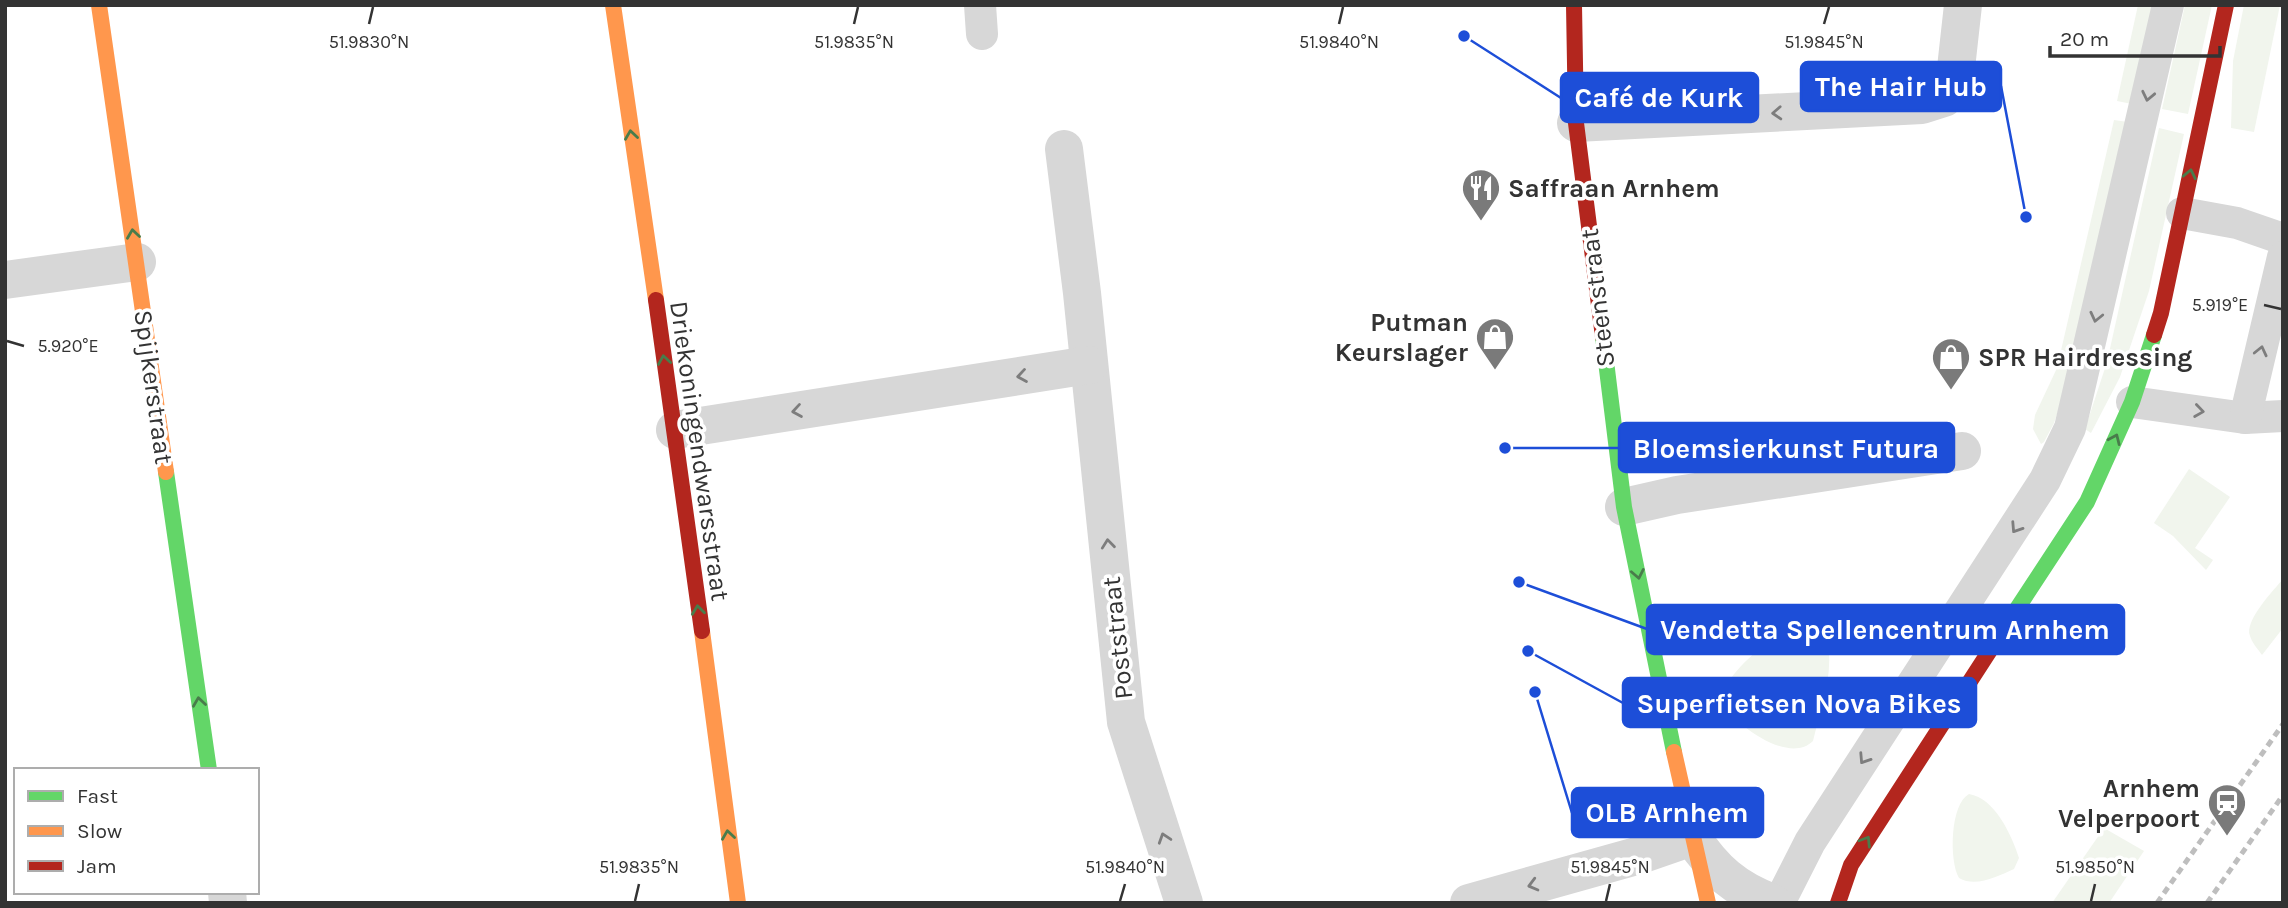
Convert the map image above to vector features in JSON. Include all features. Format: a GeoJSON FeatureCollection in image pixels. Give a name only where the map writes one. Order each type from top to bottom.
{"type":"FeatureCollection","features":[{"type":"Feature","properties":{"kind":"street","name":"Spijkerstraat"},"geometry":{"type":"LineString","coordinates":[[99,5],[209,768]]}},
{"type":"Feature","properties":{"kind":"street","name":"Driekoningendwarsstraat"},"geometry":{"type":"LineString","coordinates":[[613,5],[675,430],[737,903]]}},
{"type":"Feature","properties":{"kind":"street","name":"Steenstraat"},"geometry":{"type":"LineString","coordinates":[[1574,5],[1576,123],[1624,507],[1708,903]]}},
{"type":"Feature","properties":{"kind":"street"},"geometry":{"type":"LineString","coordinates":[[1576,123],[1922,105],[1944,99],[1955,77],[1964,5]]}},
{"type":"Feature","properties":{"kind":"street"},"geometry":{"type":"LineString","coordinates":[[1838,903],[1851,865],[2018,604],[2087,502],[2132,402],[2161,313],[2226,5]]}},
{"type":"Feature","properties":{"kind":"street","name":"Poststraat"},"geometry":{"type":"LineString","coordinates":[[1064,149],[1126,722],[1184,903]]}},
{"type":"Feature","properties":{"kind":"street"},"geometry":{"type":"LineString","coordinates":[[5,281],[136,262]]}},
{"type":"Feature","properties":{"kind":"street"},"geometry":{"type":"LineString","coordinates":[[675,430],[1089,365]]}},
{"type":"Feature","properties":{"kind":"street"},"geometry":{"type":"LineString","coordinates":[[1624,507],[1690,493],[1962,451]]}},
{"type":"Feature","properties":{"kind":"street"},"geometry":{"type":"LineString","coordinates":[[1469,903],[1640,855],[1692,837]]}},
{"type":"Feature","properties":{"kind":"street","name":"Steenstraat"},"geometry":{"type":"LineString","coordinates":[[1692,837],[1707,860],[1727,880],[1773,903]]}},
{"type":"Feature","properties":{"kind":"lane"},"geometry":{"type":"LineString","coordinates":[[1779,903],[1810,842],[2045,480],[2070,428],[2168,5]]}},
{"type":"Feature","properties":{"kind":"lane"},"geometry":{"type":"LineString","coordinates":[[2182,213],[2237,223],[2283,239]]}},
{"type":"Feature","properties":{"kind":"lane"},"geometry":{"type":"LineString","coordinates":[[2245,418],[2283,257]]}},
{"type":"Feature","properties":{"kind":"lane"},"geometry":{"type":"LineString","coordinates":[[2132,402],[2245,418],[2283,416]]}},
{"type":"Feature","properties":{"kind":"shaded area"},"geometry":{"type":"Polygon","coordinates":[[[2138,5],[2154,5],[2132,104],[2117,101],[2138,5]]]}},
{"type":"Feature","properties":{"kind":"shaded area"},"geometry":{"type":"Polygon","coordinates":[[[2185,5],[2212,5],[2188,114],[2162,109],[2185,5]]]}},
{"type":"Feature","properties":{"kind":"shaded area"},"geometry":{"type":"Polygon","coordinates":[[[2244,5],[2280,5],[2254,132],[2231,128],[2233,61],[2244,5]]]}},
{"type":"Feature","properties":{"kind":"shaded area"},"geometry":{"type":"Polygon","coordinates":[[[2114,120],[2128,122],[2071,374],[2054,423],[2041,444],[2033,429],[2035,415],[2057,368],[2114,120]]]}},
{"type":"Feature","properties":{"kind":"shaded area"},"geometry":{"type":"Polygon","coordinates":[[[2159,128],[2184,134],[2149,291],[2120,377],[2091,433],[2085,429],[2107,362],[2159,128]]]}},
{"type":"Feature","properties":{"kind":"shaded area"},"geometry":{"type":"Polygon","coordinates":[[[2189,469],[2230,497],[2195,548],[2213,560],[2206,570],[2173,536],[2154,523],[2189,469]]]}},
{"type":"Feature","properties":{"kind":"shaded area"},"geometry":{"type":"Polygon","coordinates":[[[2283,579],[2283,628],[2262,655],[2250,636],[2251,622],[2260,606],[2283,579]]]}},
{"type":"Feature","properties":{"kind":"shaded area"},"geometry":{"type":"Polygon","coordinates":[[[1805,619],[1819,622],[1825,635],[1829,650],[1828,680],[1813,741],[1802,747],[1789,748],[1775,745],[1747,729],[1725,708],[1719,698],[1745,662],[1780,634],[1805,619]]]}},
{"type":"Feature","properties":{"kind":"shaded area"},"geometry":{"type":"Polygon","coordinates":[[[1969,794],[1978,797],[1994,810],[2007,829],[2019,858],[2014,869],[1994,878],[1973,882],[1959,878],[1953,847],[1958,809],[1969,794]]]}},
{"type":"Feature","properties":{"kind":"shaded area"},"geometry":{"type":"Polygon","coordinates":[[[2104,828],[2144,851],[2109,903],[2052,903],[2104,828]]]}},
{"type":"Feature","properties":{"kind":"railway"},"geometry":{"type":"LineString","coordinates":[[2157,903],[2283,724]]}},
{"type":"Feature","properties":{"kind":"railway"},"geometry":{"type":"LineString","coordinates":[[2207,903],[2283,795]]}},
{"type":"Feature","properties":{"kind":"traffic: fast"},"geometry":{"type":"LineString","coordinates":[[2009,621],[2087,502],[2132,402],[2154,335]]}},
{"type":"Feature","properties":{"kind":"traffic: fast"},"geometry":{"type":"LineString","coordinates":[[1603,337],[1624,507],[1674,752]]}},
{"type":"Feature","properties":{"kind":"traffic: fast"},"geometry":{"type":"LineString","coordinates":[[166,472],[209,768]]}},
{"type":"Feature","properties":{"kind":"traffic: slow"},"geometry":{"type":"LineString","coordinates":[[99,5],[166,472]]}},
{"type":"Feature","properties":{"kind":"traffic: slow"},"geometry":{"type":"LineString","coordinates":[[613,5],[656,300]]}},
{"type":"Feature","properties":{"kind":"traffic: slow"},"geometry":{"type":"LineString","coordinates":[[702,631],[738,903]]}},
{"type":"Feature","properties":{"kind":"traffic: slow"},"geometry":{"type":"LineString","coordinates":[[1674,752],[1708,903]]}},
{"type":"Feature","properties":{"kind":"traffic: jam"},"geometry":{"type":"LineString","coordinates":[[1574,5],[1576,123],[1603,337]]}},
{"type":"Feature","properties":{"kind":"traffic: jam"},"geometry":{"type":"LineString","coordinates":[[2154,335],[2161,313],[2226,5]]}},
{"type":"Feature","properties":{"kind":"traffic: jam"},"geometry":{"type":"LineString","coordinates":[[656,300],[702,631]]}},
{"type":"Feature","properties":{"kind":"traffic: jam"},"geometry":{"type":"LineString","coordinates":[[1838,903],[1851,865],[2009,621]]}},
{"type":"Feature","properties":{"kind":"place","name":"Café de Kurk"},"geometry":{"type":"Point","coordinates":[1464,36]}},
{"type":"Feature","properties":{"kind":"place","name":"The Hair Hub"},"geometry":{"type":"Point","coordinates":[2026,217]}},
{"type":"Feature","properties":{"kind":"place","name":"Saffraan Arnhem"},"geometry":{"type":"Point","coordinates":[1481,222]}},
{"type":"Feature","properties":{"kind":"place","name":"Putman Keurslager"},"geometry":{"type":"Point","coordinates":[1495,371]}},
{"type":"Feature","properties":{"kind":"place","name":"SPR Hairdressing"},"geometry":{"type":"Point","coordinates":[1951,391]}},
{"type":"Feature","properties":{"kind":"place","name":"Bloemsierkunst Futura"},"geometry":{"type":"Point","coordinates":[1505,448]}},
{"type":"Feature","properties":{"kind":"place","name":"Vendetta Spellencentrum Arnhem"},"geometry":{"type":"Point","coordinates":[1519,582]}},
{"type":"Feature","properties":{"kind":"place","name":"Superfietsen Nova Bikes"},"geometry":{"type":"Point","coordinates":[1528,651]}},
{"type":"Feature","properties":{"kind":"place","name":"OLB Arnhem"},"geometry":{"type":"Point","coordinates":[1535,692]}},
{"type":"Feature","properties":{"kind":"place","name":"Arnhem Velperpoort"},"geometry":{"type":"Point","coordinates":[2227,837]}}]}
